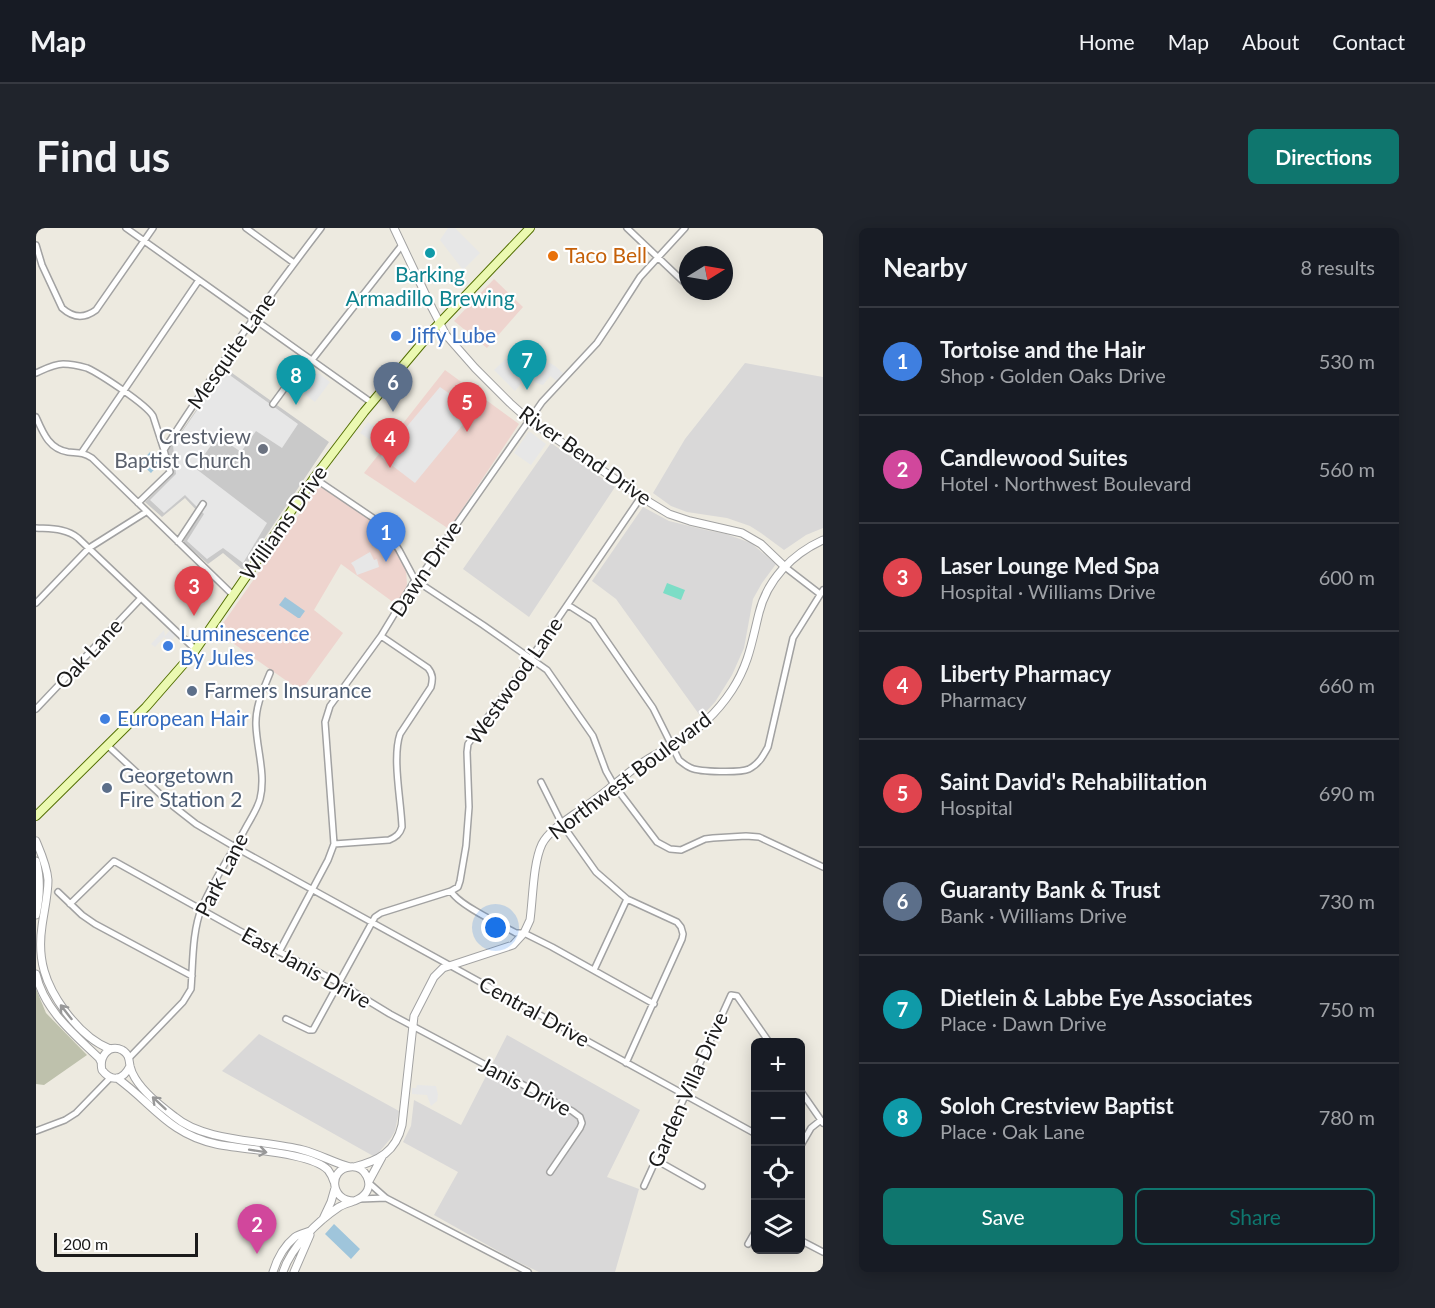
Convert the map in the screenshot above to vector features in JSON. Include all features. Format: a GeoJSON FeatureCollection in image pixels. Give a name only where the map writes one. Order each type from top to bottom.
{"type":"FeatureCollection","features":[{"type":"Feature","properties":{"kind":"main road","name":"Williams Drive"},"geometry":{"type":"LineString","coordinates":[[36,816],[157,695],[196,650],[315,478],[372,402],[439,323],[530,228]]}},
{"type":"Feature","properties":{"kind":"street"},"geometry":{"type":"LineString","coordinates":[[126,228],[372,402]]}},
{"type":"Feature","properties":{"kind":"street"},"geometry":{"type":"LineString","coordinates":[[36,245],[42,265],[62,308],[70,315],[80,317],[96,310],[153,228]]}},
{"type":"Feature","properties":{"kind":"street"},"geometry":{"type":"LineString","coordinates":[[246,228],[294,263]]}},
{"type":"Feature","properties":{"kind":"street","name":"Mesquite Lane"},"geometry":{"type":"LineString","coordinates":[[164,450],[253,319],[321,228]]}},
{"type":"Feature","properties":{"kind":"street","name":"River Bend Drive"},"geometry":{"type":"LineString","coordinates":[[394,228],[439,323],[456,348],[529,420],[669,514],[742,533],[761,543],[785,567]]}},
{"type":"Feature","properties":{"kind":"street"},"geometry":{"type":"LineString","coordinates":[[627,228],[679,277]]}},
{"type":"Feature","properties":{"kind":"street","name":"Dawn Drive"},"geometry":{"type":"LineString","coordinates":[[279,952],[328,860],[334,844],[325,722],[330,706],[381,636],[415,580],[423,573],[529,420],[556,386],[597,343],[640,277],[685,228]]}},
{"type":"Feature","properties":{"kind":"street"},"geometry":{"type":"LineString","coordinates":[[273,404],[303,363],[312,360],[402,245]]}},
{"type":"Feature","properties":{"kind":"street"},"geometry":{"type":"LineString","coordinates":[[82,452],[199,280]]}},
{"type":"Feature","properties":{"kind":"street"},"geometry":{"type":"LineString","coordinates":[[36,373],[62,364],[81,366],[97,374],[150,411],[170,472],[138,503]]}},
{"type":"Feature","properties":{"kind":"street"},"geometry":{"type":"LineString","coordinates":[[36,417],[43,434],[52,445],[64,451],[82,452],[92,458],[234,596]]}},
{"type":"Feature","properties":{"kind":"street"},"geometry":{"type":"LineString","coordinates":[[315,478],[382,524],[415,580],[547,670],[593,736],[606,771],[614,785],[653,838],[661,845],[681,850],[713,837],[759,837],[823,867]]}},
{"type":"Feature","properties":{"kind":"street","name":"Westwood Lane"},"geometry":{"type":"LineString","coordinates":[[451,891],[458,887],[460,881],[466,846],[469,807],[468,744],[531,658],[641,497]]}},
{"type":"Feature","properties":{"kind":"street"},"geometry":{"type":"LineString","coordinates":[[178,542],[203,504]]}},
{"type":"Feature","properties":{"kind":"street"},"geometry":{"type":"LineString","coordinates":[[36,603],[89,548],[146,512]]}},
{"type":"Feature","properties":{"kind":"street"},"geometry":{"type":"LineString","coordinates":[[36,528],[71,532],[196,650]]}},
{"type":"Feature","properties":{"kind":"street","name":"Northwest Boulevard"},"geometry":{"type":"LineString","coordinates":[[524,933],[530,920],[538,856],[549,835],[645,760],[691,733],[719,708],[733,689],[747,661],[763,600],[771,585],[800,553],[823,540]]}},
{"type":"Feature","properties":{"kind":"street"},"geometry":{"type":"LineString","coordinates":[[568,604],[593,621],[653,708],[679,760],[692,769],[744,771],[758,762],[768,747],[793,638],[821,592],[785,567]]}},
{"type":"Feature","properties":{"kind":"street","name":"Oak Lane"},"geometry":{"type":"LineString","coordinates":[[36,709],[141,598]]}},
{"type":"Feature","properties":{"kind":"street"},"geometry":{"type":"LineString","coordinates":[[334,844],[389,840],[397,836],[402,826],[397,743],[400,734],[431,687],[433,678],[426,666],[381,636]]}},
{"type":"Feature","properties":{"kind":"street","name":"Park Lane"},"geometry":{"type":"LineString","coordinates":[[129,1062],[186,998],[191,989],[201,909],[252,818],[260,799],[261,766],[256,717],[261,694],[270,673]]}},
{"type":"Feature","properties":{"kind":"street","name":"Central Drive"},"geometry":{"type":"LineString","coordinates":[[106,745],[196,824],[751,1131]]}},
{"type":"Feature","properties":{"kind":"street"},"geometry":{"type":"LineString","coordinates":[[541,782],[562,824],[596,872],[627,899],[677,922],[681,927],[682,939],[626,1063]]}},
{"type":"Feature","properties":{"kind":"street"},"geometry":{"type":"LineString","coordinates":[[36,841],[43,857],[48,879],[40,945],[44,974],[56,998],[70,1018],[97,1043],[110,1049],[121,1050],[126,1054],[136,1079],[175,1123],[204,1132],[312,1152],[363,1171],[369,1182],[386,1198],[528,1272]]}},
{"type":"Feature","properties":{"kind":"street"},"geometry":{"type":"LineString","coordinates":[[36,861],[40,882],[36,915]]}},
{"type":"Feature","properties":{"kind":"street","name":"East Janis Drive"},"geometry":{"type":"LineString","coordinates":[[70,904],[114,861],[412,1025]]}},
{"type":"Feature","properties":{"kind":"street"},"geometry":{"type":"LineString","coordinates":[[58,891],[95,924],[192,976]]}},
{"type":"Feature","properties":{"kind":"street"},"geometry":{"type":"LineString","coordinates":[[286,1019],[313,1030],[375,916],[451,891],[454,897],[516,933],[524,933],[654,1004]]}},
{"type":"Feature","properties":{"kind":"street"},"geometry":{"type":"LineString","coordinates":[[594,970],[627,899]]}},
{"type":"Feature","properties":{"kind":"street"},"geometry":{"type":"LineString","coordinates":[[284,1269],[290,1256],[322,1220],[340,1206],[366,1193],[382,1157],[398,1137],[402,1125],[412,1025],[416,1011],[435,977],[443,968],[450,965],[510,946],[524,933]]}},
{"type":"Feature","properties":{"kind":"street"},"geometry":{"type":"LineString","coordinates":[[36,974],[40,989],[54,1012],[99,1058],[106,1075],[114,1078],[196,1138],[284,1155],[321,1165],[330,1172],[340,1197],[345,1200],[386,1198]]}},
{"type":"Feature","properties":{"kind":"street","name":"Garden Villa Drive"},"geometry":{"type":"LineString","coordinates":[[645,1186],[731,995],[737,996],[743,1002],[766,1038]]}},
{"type":"Feature","properties":{"kind":"street","name":"Janis Drive"},"geometry":{"type":"LineString","coordinates":[[412,1025],[580,1116],[582,1123],[580,1128],[550,1172]]}},
{"type":"Feature","properties":{"kind":"street"},"geometry":{"type":"LineString","coordinates":[[101,1062],[104,1054],[110,1049]]}},
{"type":"Feature","properties":{"kind":"street"},"geometry":{"type":"LineString","coordinates":[[36,1131],[65,1120],[76,1113],[114,1078],[124,1075],[129,1062]]}},
{"type":"Feature","properties":{"kind":"street"},"geometry":{"type":"LineString","coordinates":[[802,1092],[822,1121],[811,1128],[802,1146]]}},
{"type":"Feature","properties":{"kind":"street"},"geometry":{"type":"LineString","coordinates":[[230,1146],[231,1137]]}},
{"type":"Feature","properties":{"kind":"street"},"geometry":{"type":"LineString","coordinates":[[284,1155],[285,1146]]}},
{"type":"Feature","properties":{"kind":"street"},"geometry":{"type":"LineString","coordinates":[[322,1220],[331,1202],[336,1178],[341,1170],[382,1157]]}},
{"type":"Feature","properties":{"kind":"street"},"geometry":{"type":"LineString","coordinates":[[656,1160],[702,1186]]}},
{"type":"Feature","properties":{"kind":"street"},"geometry":{"type":"LineString","coordinates":[[273,1272],[281,1253],[296,1236],[312,1230]]}},
{"type":"Feature","properties":{"kind":"street"},"geometry":{"type":"LineString","coordinates":[[294,1272],[312,1230]]}},
{"type":"Feature","properties":{"kind":"street"},"geometry":{"type":"LineString","coordinates":[[748,1244],[751,1239]]}},
{"type":"Feature","properties":{"kind":"street"},"geometry":{"type":"LineString","coordinates":[[805,1242],[823,1252]]}},
{"type":"Feature","properties":{"kind":"shaded area"},"geometry":{"type":"Polygon","coordinates":[[[448,228],[455,228],[480,253],[463,270],[440,240],[448,228]]]}},
{"type":"Feature","properties":{"kind":"shaded area"},"geometry":{"type":"Polygon","coordinates":[[[494,279],[523,307],[487,348],[454,321],[494,279]]]}},
{"type":"Feature","properties":{"kind":"shaded area"},"geometry":{"type":"Polygon","coordinates":[[[510,355],[521,357],[538,365],[550,363],[563,373],[557,381],[550,376],[543,385],[536,383],[528,375],[515,391],[494,370],[510,355]]]}},
{"type":"Feature","properties":{"kind":"shaded area"},"geometry":{"type":"Polygon","coordinates":[[[745,363],[823,377],[823,528],[806,535],[784,550],[750,526],[727,518],[687,512],[671,506],[653,493],[685,439],[745,363]]]}},
{"type":"Feature","properties":{"kind":"shaded area","name":"Crestview Baptist Church"},"geometry":{"type":"Polygon","coordinates":[[[225,368],[329,442],[243,570],[223,553],[208,564],[183,542],[200,514],[185,498],[162,517],[145,502],[174,473],[168,451],[225,368]]]}},
{"type":"Feature","properties":{"kind":"shaded area"},"geometry":{"type":"Polygon","coordinates":[[[445,370],[519,424],[449,529],[364,473],[445,370]]]}},
{"type":"Feature","properties":{"kind":"shaded area"},"geometry":{"type":"Polygon","coordinates":[[[224,371],[298,424],[282,448],[256,431],[241,452],[228,443],[212,444],[195,468],[267,523],[243,563],[223,548],[207,559],[187,541],[204,514],[185,495],[164,513],[150,500],[176,474],[173,445],[224,371]]]}},
{"type":"Feature","properties":{"kind":"shaded area"},"geometry":{"type":"Polygon","coordinates":[[[309,373],[320,374],[330,382],[315,402],[298,389],[309,373]]]}},
{"type":"Feature","properties":{"kind":"shaded area"},"geometry":{"type":"Polygon","coordinates":[[[440,387],[474,411],[415,483],[381,457],[384,449],[360,433],[368,422],[394,442],[440,387]]]}},
{"type":"Feature","properties":{"kind":"shaded area"},"geometry":{"type":"Polygon","coordinates":[[[529,431],[546,444],[531,465],[514,453],[529,431]]]}},
{"type":"Feature","properties":{"kind":"shaded area"},"geometry":{"type":"Polygon","coordinates":[[[551,443],[615,487],[529,617],[463,569],[551,443]]]}},
{"type":"Feature","properties":{"kind":"shaded area"},"geometry":{"type":"Polygon","coordinates":[[[319,486],[382,528],[402,560],[406,570],[407,584],[397,605],[341,564],[314,610],[343,633],[301,691],[217,632],[319,486]]]}},
{"type":"Feature","properties":{"kind":"shaded area"},"geometry":{"type":"Polygon","coordinates":[[[643,507],[669,521],[726,534],[751,543],[776,564],[753,599],[744,648],[732,675],[715,702],[701,717],[616,599],[592,581],[643,507]]]}},
{"type":"Feature","properties":{"kind":"shaded area"},"geometry":{"type":"Polygon","coordinates":[[[370,552],[374,560],[377,559],[379,567],[357,575],[351,563],[370,552]]]}},
{"type":"Feature","properties":{"kind":"shaded area"},"geometry":{"type":"Polygon","coordinates":[[[198,577],[205,583],[194,598],[187,592],[198,577]]]}},
{"type":"Feature","properties":{"kind":"shaded area"},"geometry":{"type":"Polygon","coordinates":[[[164,630],[165,636],[170,630],[176,635],[170,642],[164,637],[155,647],[151,644],[164,630]]]}},
{"type":"Feature","properties":{"kind":"shaded area"},"geometry":{"type":"Polygon","coordinates":[[[36,989],[46,1013],[87,1055],[44,1085],[36,1084],[36,989]]]}},
{"type":"Feature","properties":{"kind":"shaded area"},"geometry":{"type":"Polygon","coordinates":[[[259,1034],[399,1111],[395,1131],[375,1157],[222,1071],[259,1034]]]}},
{"type":"Feature","properties":{"kind":"shaded area"},"geometry":{"type":"Polygon","coordinates":[[[507,1035],[640,1110],[607,1177],[639,1189],[615,1272],[539,1272],[434,1215],[458,1172],[403,1142],[411,1126],[414,1100],[461,1125],[507,1035]]]}},
{"type":"Feature","properties":{"kind":"shaded area"},"geometry":{"type":"Polygon","coordinates":[[[417,1085],[436,1086],[437,1101],[431,1106],[427,1095],[412,1094],[412,1088],[416,1088],[417,1085]]]}},
{"type":"Feature","properties":{"kind":"green space"},"geometry":{"type":"Polygon","coordinates":[[[667,583],[685,590],[681,600],[663,593],[667,583]]]}},
{"type":"Feature","properties":{"kind":"water"},"geometry":{"type":"Polygon","coordinates":[[[150,452],[159,464],[151,473],[140,463],[150,452]]]}},
{"type":"Feature","properties":{"kind":"water"},"geometry":{"type":"Polygon","coordinates":[[[285,597],[305,611],[300,618],[279,605],[285,597]]]}},
{"type":"Feature","properties":{"kind":"water"},"geometry":{"type":"Polygon","coordinates":[[[334,1224],[360,1249],[351,1259],[325,1234],[334,1224]]]}},
{"type":"Feature","properties":{"kind":"place","name":"Barking Armadillo Brewing"},"geometry":{"type":"Point","coordinates":[430,253]}},
{"type":"Feature","properties":{"kind":"place","name":"Taco Bell"},"geometry":{"type":"Point","coordinates":[553,256]}},
{"type":"Feature","properties":{"kind":"place","name":"Jiffy Lube"},"geometry":{"type":"Point","coordinates":[396,336]}},
{"type":"Feature","properties":{"kind":"place","name":"Dietlein & Labbe Eye Associates"},"geometry":{"type":"Point","coordinates":[527,390]}},
{"type":"Feature","properties":{"kind":"place","name":"Soloh Crestview Baptist"},"geometry":{"type":"Point","coordinates":[296,405]}},
{"type":"Feature","properties":{"kind":"place","name":"Guaranty Bank & Trust"},"geometry":{"type":"Point","coordinates":[393,412]}},
{"type":"Feature","properties":{"kind":"place","name":"Saint David's Rehabilitation"},"geometry":{"type":"Point","coordinates":[467,432]}},
{"type":"Feature","properties":{"kind":"place","name":"Crestview Baptist Church"},"geometry":{"type":"Point","coordinates":[263,449]}},
{"type":"Feature","properties":{"kind":"place","name":"Liberty Pharmacy"},"geometry":{"type":"Point","coordinates":[390,468]}},
{"type":"Feature","properties":{"kind":"place","name":"Tortoise and the Hair"},"geometry":{"type":"Point","coordinates":[386,562]}},
{"type":"Feature","properties":{"kind":"place","name":"Laser Lounge Med Spa"},"geometry":{"type":"Point","coordinates":[194,616]}},
{"type":"Feature","properties":{"kind":"place","name":"Luminescence By Jules"},"geometry":{"type":"Point","coordinates":[168,646]}},
{"type":"Feature","properties":{"kind":"place","name":"Farmers Insurance"},"geometry":{"type":"Point","coordinates":[192,691]}},
{"type":"Feature","properties":{"kind":"place","name":"European Hair"},"geometry":{"type":"Point","coordinates":[105,719]}},
{"type":"Feature","properties":{"kind":"place","name":"Georgetown Fire Station 2"},"geometry":{"type":"Point","coordinates":[107,788]}},
{"type":"Feature","properties":{"kind":"place","name":"Candlewood Suites"},"geometry":{"type":"Point","coordinates":[257,1254]}}]}
